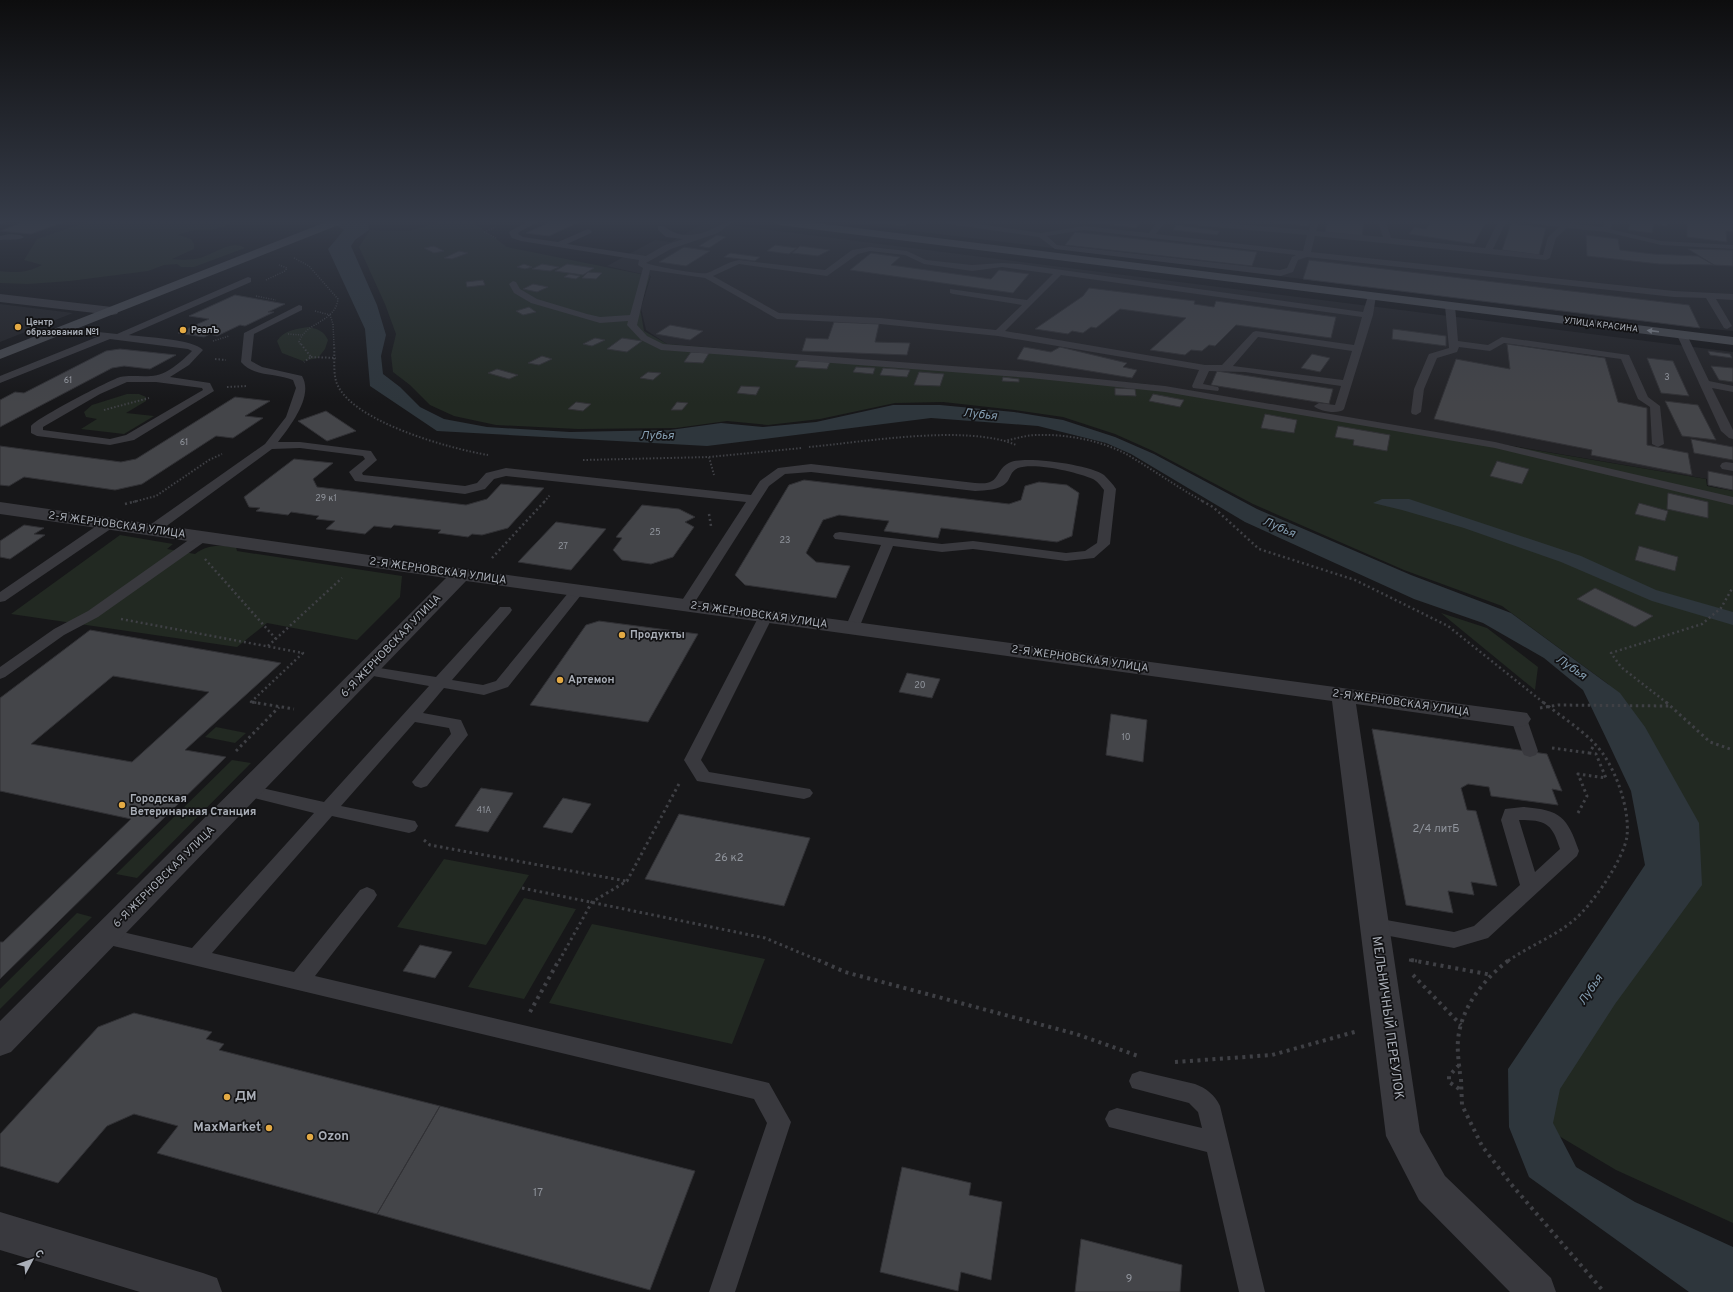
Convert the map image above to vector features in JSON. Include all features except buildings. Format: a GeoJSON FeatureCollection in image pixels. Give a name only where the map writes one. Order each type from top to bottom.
{"type":"FeatureCollection","features":[{"type":"Feature","properties":{"kind":"main road"},"geometry":{"type":"LineString","coordinates":[[0,355],[185,282]]}},
{"type":"Feature","properties":{"kind":"main road","name":"УЛИЦА КРАСИНА"},"geometry":{"type":"LineString","coordinates":[[1260,282],[1733,341]]}},
{"type":"Feature","properties":{"kind":"street"},"geometry":{"type":"LineString","coordinates":[[0,298],[112,311]]}},
{"type":"Feature","properties":{"kind":"street","name":"2-Я ЖЕРНОВСКАЯ УЛИЦА"},"geometry":{"type":"LineString","coordinates":[[0,508],[152,530],[197,540],[361,560],[1519,719]]}},
{"type":"Feature","properties":{"kind":"street","name":"6-Я ЖЕРНОВСКАЯ УЛИЦА"},"geometry":{"type":"LineString","coordinates":[[0,1042],[461,574]]}},
{"type":"Feature","properties":{"kind":"street","name":"МЕЛЬНИЧНЫЙ ПЕРЕУЛОК"},"geometry":{"type":"LineString","coordinates":[[1343,695],[1404,1136],[1432,1188],[1524,1288]]}},
{"type":"Feature","properties":{"kind":"street"},"geometry":{"type":"LineString","coordinates":[[0,1231],[204,1292]]}},
{"type":"Feature","properties":{"kind":"lane"},"geometry":{"type":"LineString","coordinates":[[0,380],[114,336],[243,282]]}},
{"type":"Feature","properties":{"kind":"lane"},"geometry":{"type":"LineString","coordinates":[[642,282],[632,326],[644,338],[661,347],[1030,375],[1159,388],[1495,445],[1733,501]]}},
{"type":"Feature","properties":{"kind":"lane"},"geometry":{"type":"LineString","coordinates":[[718,282],[777,316],[880,320],[998,333],[1205,368],[1245,369],[1346,384]]}},
{"type":"Feature","properties":{"kind":"lane"},"geometry":{"type":"LineString","coordinates":[[998,333],[1027,303],[1040,294],[1051,282]]}},
{"type":"Feature","properties":{"kind":"lane"},"geometry":{"type":"LineString","coordinates":[[1127,282],[1368,315]]}},
{"type":"Feature","properties":{"kind":"lane"},"geometry":{"type":"LineString","coordinates":[[1566,282],[1674,294],[1733,297]]}},
{"type":"Feature","properties":{"kind":"lane"},"geometry":{"type":"LineString","coordinates":[[514,284],[517,291],[534,301],[584,316],[600,320],[633,318]]}},
{"type":"Feature","properties":{"kind":"lane"},"geometry":{"type":"LineString","coordinates":[[953,291],[1027,303]]}},
{"type":"Feature","properties":{"kind":"lane"},"geometry":{"type":"LineString","coordinates":[[1708,295],[1727,326]]}},
{"type":"Feature","properties":{"kind":"lane"},"geometry":{"type":"LineString","coordinates":[[1205,368],[1198,386],[1338,409],[1368,315],[1372,296]]}},
{"type":"Feature","properties":{"kind":"lane"},"geometry":{"type":"LineString","coordinates":[[1416,412],[1419,389],[1433,356],[1454,350],[1450,306]]}},
{"type":"Feature","properties":{"kind":"lane"},"geometry":{"type":"LineString","coordinates":[[152,530],[270,446],[291,418],[301,388],[298,378],[287,373],[255,369],[246,362],[250,333],[299,308]]}},
{"type":"Feature","properties":{"kind":"lane"},"geometry":{"type":"LineString","coordinates":[[64,330],[190,346],[198,350],[194,357],[183,365],[157,379]]}},
{"type":"Feature","properties":{"kind":"lane"},"geometry":{"type":"LineString","coordinates":[[1225,368],[1256,334],[1358,348]]}},
{"type":"Feature","properties":{"kind":"lane"},"geometry":{"type":"LineString","coordinates":[[1682,335],[1727,431],[1733,436]]}},
{"type":"Feature","properties":{"kind":"lane"},"geometry":{"type":"LineString","coordinates":[[1453,343],[1490,348],[1502,340],[1625,357],[1643,399],[1655,406],[1658,444]]}},
{"type":"Feature","properties":{"kind":"lane"},"geometry":{"type":"LineString","coordinates":[[138,377],[157,379],[206,385],[209,391],[130,438],[110,442],[37,433],[36,426],[119,381],[138,377]]}},
{"type":"Feature","properties":{"kind":"lane"},"geometry":{"type":"LineString","coordinates":[[1705,383],[1733,389]]}},
{"type":"Feature","properties":{"kind":"lane"},"geometry":{"type":"LineString","coordinates":[[270,446],[300,445],[367,453],[371,460],[355,472],[359,478],[465,490],[481,486],[490,476],[506,472],[754,499]]}},
{"type":"Feature","properties":{"kind":"lane"},"geometry":{"type":"LineString","coordinates":[[686,605],[764,484],[782,471],[811,468],[967,486],[993,486],[1002,480],[1005,471],[1015,465],[1032,464],[1076,469],[1099,477],[1110,489],[1103,544],[1089,555],[1066,556],[973,546],[942,548],[840,536]]}},
{"type":"Feature","properties":{"kind":"lane"},"geometry":{"type":"LineString","coordinates":[[0,598],[110,524]]}},
{"type":"Feature","properties":{"kind":"lane"},"geometry":{"type":"LineString","coordinates":[[0,674],[59,632],[93,614],[197,540]]}},
{"type":"Feature","properties":{"kind":"lane"},"geometry":{"type":"LineString","coordinates":[[852,628],[889,542]]}},
{"type":"Feature","properties":{"kind":"lane"},"geometry":{"type":"LineString","coordinates":[[367,671],[484,690],[502,684],[578,590]]}},
{"type":"Feature","properties":{"kind":"lane"},"geometry":{"type":"LineString","coordinates":[[196,957],[505,610]]}},
{"type":"Feature","properties":{"kind":"lane"},"geometry":{"type":"LineString","coordinates":[[766,616],[692,760],[703,776],[804,793]]}},
{"type":"Feature","properties":{"kind":"lane"},"geometry":{"type":"LineString","coordinates":[[411,716],[455,724],[460,735],[421,782]]}},
{"type":"Feature","properties":{"kind":"lane"},"geometry":{"type":"LineString","coordinates":[[1519,719],[1529,748]]}},
{"type":"Feature","properties":{"kind":"lane"},"geometry":{"type":"LineString","coordinates":[[248,791],[328,810],[409,826]]}},
{"type":"Feature","properties":{"kind":"lane"},"geometry":{"type":"LineString","coordinates":[[1375,926],[1454,940],[1481,932],[1570,851],[1561,827],[1555,821],[1545,817],[1518,813],[1511,814],[1510,820],[1530,887]]}},
{"type":"Feature","properties":{"kind":"lane"},"geometry":{"type":"LineString","coordinates":[[299,981],[367,895]]}},
{"type":"Feature","properties":{"kind":"lane"},"geometry":{"type":"LineString","coordinates":[[105,936],[761,1090],[778,1122],[722,1292]]}},
{"type":"Feature","properties":{"kind":"lane"},"geometry":{"type":"LineString","coordinates":[[1143,1070],[1195,1094],[1208,1106],[1252,1292]]}},
{"type":"Feature","properties":{"kind":"lane"},"geometry":{"type":"LineString","coordinates":[[1117,1119],[1217,1143]]}},
{"type":"Feature","properties":{"kind":"path"},"geometry":{"type":"LineString","coordinates":[[310,357],[299,342],[302,335],[330,315],[337,308],[338,299],[336,294],[323,282]]}},
{"type":"Feature","properties":{"kind":"path"},"geometry":{"type":"LineString","coordinates":[[299,308],[323,312],[330,315]]}},
{"type":"Feature","properties":{"kind":"path"},"geometry":{"type":"LineString","coordinates":[[330,315],[336,358],[336,381],[340,389],[356,406],[392,427],[420,438],[468,453],[489,456]]}},
{"type":"Feature","properties":{"kind":"path"},"geometry":{"type":"LineString","coordinates":[[287,373],[310,357],[336,358]]}},
{"type":"Feature","properties":{"kind":"path"},"geometry":{"type":"LineString","coordinates":[[209,391],[252,386]]}},
{"type":"Feature","properties":{"kind":"path"},"geometry":{"type":"LineString","coordinates":[[97,412],[150,398]]}},
{"type":"Feature","properties":{"kind":"path"},"geometry":{"type":"LineString","coordinates":[[1004,441],[1048,434],[1087,440],[1120,451],[1213,507],[1259,549],[1348,577],[1378,590],[1448,626],[1547,705]]}},
{"type":"Feature","properties":{"kind":"path"},"geometry":{"type":"LineString","coordinates":[[577,460],[709,456],[904,437],[983,437],[1004,441],[1022,450],[1032,464]]}},
{"type":"Feature","properties":{"kind":"path"},"geometry":{"type":"LineString","coordinates":[[122,504],[156,496],[209,460],[227,452]]}},
{"type":"Feature","properties":{"kind":"path"},"geometry":{"type":"LineString","coordinates":[[709,456],[714,476]]}},
{"type":"Feature","properties":{"kind":"path"},"geometry":{"type":"LineString","coordinates":[[491,559],[565,479]]}},
{"type":"Feature","properties":{"kind":"path"},"geometry":{"type":"LineString","coordinates":[[705,494],[712,525],[707,532]]}},
{"type":"Feature","properties":{"kind":"path"},"geometry":{"type":"LineString","coordinates":[[197,540],[276,639]]}},
{"type":"Feature","properties":{"kind":"path"},"geometry":{"type":"LineString","coordinates":[[267,647],[361,560]]}},
{"type":"Feature","properties":{"kind":"path"},"geometry":{"type":"LineString","coordinates":[[1733,587],[1724,605],[1715,616],[1702,624],[1611,653],[1621,667],[1710,742],[1733,750]]}},
{"type":"Feature","properties":{"kind":"path"},"geometry":{"type":"LineString","coordinates":[[93,614],[303,653],[251,702],[324,714]]}},
{"type":"Feature","properties":{"kind":"path"},"geometry":{"type":"LineString","coordinates":[[1519,719],[1547,705],[1638,704],[1669,706]]}},
{"type":"Feature","properties":{"kind":"path"},"geometry":{"type":"LineString","coordinates":[[236,751],[280,707]]}},
{"type":"Feature","properties":{"kind":"path"},"geometry":{"type":"LineString","coordinates":[[1589,753],[1596,744]]}},
{"type":"Feature","properties":{"kind":"path"},"geometry":{"type":"LineString","coordinates":[[1529,748],[1596,754],[1606,778],[1578,774],[1587,796],[1576,817],[1561,827]]}},
{"type":"Feature","properties":{"kind":"path"},"geometry":{"type":"LineString","coordinates":[[517,1033],[592,902],[627,881],[692,760]]}},
{"type":"Feature","properties":{"kind":"path"},"geometry":{"type":"LineString","coordinates":[[409,826],[430,845],[627,881]]}},
{"type":"Feature","properties":{"kind":"path"},"geometry":{"type":"LineString","coordinates":[[522,888],[765,938],[845,972],[1076,1034],[1143,1070]]}},
{"type":"Feature","properties":{"kind":"path"},"geometry":{"type":"LineString","coordinates":[[1426,963],[1492,975]]}},
{"type":"Feature","properties":{"kind":"path"},"geometry":{"type":"LineString","coordinates":[[1408,969],[1461,1025]]}},
{"type":"Feature","properties":{"kind":"path"},"geometry":{"type":"LineString","coordinates":[[1167,1063],[1272,1056],[1388,1022]]}},
{"type":"Feature","properties":{"kind":"path"},"geometry":{"type":"LineString","coordinates":[[1460,1065],[1448,1076],[1449,1082],[1461,1090]]}},
{"type":"Feature","properties":{"kind":"path"},"geometry":{"type":"LineString","coordinates":[[1461,1079],[1462,1105],[1482,1146],[1512,1184],[1604,1292]]}},
{"type":"Feature","properties":{"kind":"shaded area"},"geometry":{"type":"Polygon","coordinates":[[[0,282],[52,282],[28,284],[0,282]]]}},
{"type":"Feature","properties":{"kind":"shaded area"},"geometry":{"type":"Polygon","coordinates":[[[375,282],[648,282],[640,308],[644,331],[667,344],[1145,384],[1706,479],[1707,486],[1733,491],[1733,1223],[1616,1170],[1559,1136],[1538,1095],[1685,869],[1632,717],[1608,684],[1502,606],[1404,570],[1253,504],[1153,451],[1115,434],[1063,417],[943,402],[895,403],[820,419],[768,425],[727,421],[676,428],[578,429],[496,425],[454,416],[430,405],[410,385],[393,372],[391,355],[396,334],[375,282]]]}},
{"type":"Feature","properties":{"kind":"shaded area"},"geometry":{"type":"Polygon","coordinates":[[[649,282],[1182,282],[1733,352],[1733,491],[1708,485],[1707,479],[1146,384],[667,344],[646,330],[641,308],[649,282]]]}},
{"type":"Feature","properties":{"kind":"shaded area"},"geometry":{"type":"Polygon","coordinates":[[[1330,282],[1733,282],[1733,331],[1330,282]]]}},
{"type":"Feature","properties":{"kind":"shaded area","name":"Центр образования №1"},"geometry":{"type":"Polygon","coordinates":[[[0,304],[73,313],[0,342],[0,304]]]}},
{"type":"Feature","properties":{"kind":"shaded area"},"geometry":{"type":"Polygon","coordinates":[[[308,327],[325,334],[328,340],[325,349],[318,358],[303,361],[282,353],[277,341],[283,334],[299,328],[308,327]]]}},
{"type":"Feature","properties":{"kind":"shaded area"},"geometry":{"type":"Polygon","coordinates":[[[127,394],[139,394],[146,397],[146,401],[126,413],[154,416],[124,434],[81,429],[97,419],[86,417],[84,412],[92,405],[127,394]]]}},
{"type":"Feature","properties":{"kind":"shaded area"},"geometry":{"type":"Polygon","coordinates":[[[120,535],[173,544],[167,549],[195,554],[209,547],[230,546],[236,547],[237,551],[402,576],[400,597],[357,640],[267,623],[237,647],[11,614],[120,535]]]}},
{"type":"Feature","properties":{"kind":"shaded area"},"geometry":{"type":"Polygon","coordinates":[[[1441,613],[1487,628],[1538,667],[1535,690],[1441,613]]]}},
{"type":"Feature","properties":{"kind":"shaded area"},"geometry":{"type":"Polygon","coordinates":[[[216,727],[246,733],[235,743],[205,737],[216,727]]]}},
{"type":"Feature","properties":{"kind":"shaded area"},"geometry":{"type":"Polygon","coordinates":[[[232,760],[251,763],[137,878],[116,874],[232,760]]]}},
{"type":"Feature","properties":{"kind":"shaded area"},"geometry":{"type":"Polygon","coordinates":[[[444,859],[529,875],[486,945],[397,927],[444,859]]]}},
{"type":"Feature","properties":{"kind":"shaded area"},"geometry":{"type":"Polygon","coordinates":[[[524,898],[576,909],[524,999],[468,987],[524,898]]]}},
{"type":"Feature","properties":{"kind":"shaded area"},"geometry":{"type":"Polygon","coordinates":[[[77,913],[92,917],[0,1009],[0,989],[77,913]]]}},
{"type":"Feature","properties":{"kind":"shaded area"},"geometry":{"type":"Polygon","coordinates":[[[592,924],[765,959],[732,1044],[549,1003],[592,924]]]}},
{"type":"Feature","properties":{"kind":"water","name":"Лубья"},"geometry":{"type":"Polygon","coordinates":[[[343,282],[367,282],[377,305],[386,335],[381,356],[383,374],[400,387],[420,407],[444,419],[487,427],[570,432],[670,430],[721,423],[763,427],[816,422],[893,405],[940,405],[1014,412],[1063,420],[1115,437],[1154,454],[1257,509],[1411,575],[1511,613],[1620,693],[1645,727],[1699,823],[1702,885],[1615,1004],[1560,1089],[1553,1123],[1576,1167],[1635,1202],[1733,1247],[1733,1292],[1689,1292],[1529,1177],[1509,1127],[1508,1069],[1645,865],[1631,791],[1583,690],[1544,658],[1483,623],[1414,599],[1245,522],[1131,454],[1106,443],[1038,426],[931,418],[707,446],[437,431],[370,386],[365,329],[343,282]]]}},
{"type":"Feature","properties":{"kind":"water"},"geometry":{"type":"Polygon","coordinates":[[[1382,499],[1409,499],[1581,556],[1656,590],[1733,612],[1733,625],[1652,601],[1561,562],[1464,528],[1373,503],[1382,499]]]}},
{"type":"Feature","properties":{"kind":"place","name":"Центр образования №1"},"geometry":{"type":"Point","coordinates":[18,327]}},
{"type":"Feature","properties":{"kind":"place","name":"РеалЪ"},"geometry":{"type":"Point","coordinates":[183,330]}},
{"type":"Feature","properties":{"kind":"place","name":"Продукты"},"geometry":{"type":"Point","coordinates":[622,635]}},
{"type":"Feature","properties":{"kind":"place","name":"Артемон"},"geometry":{"type":"Point","coordinates":[560,680]}},
{"type":"Feature","properties":{"kind":"place","name":"Городская Ветеринарная Станция"},"geometry":{"type":"Point","coordinates":[122,805]}},
{"type":"Feature","properties":{"kind":"place","name":"ДМ"},"geometry":{"type":"Point","coordinates":[227,1097]}},
{"type":"Feature","properties":{"kind":"place","name":"MaxMarket"},"geometry":{"type":"Point","coordinates":[269,1128]}},
{"type":"Feature","properties":{"kind":"place","name":"Ozon"},"geometry":{"type":"Point","coordinates":[310,1137]}}]}
